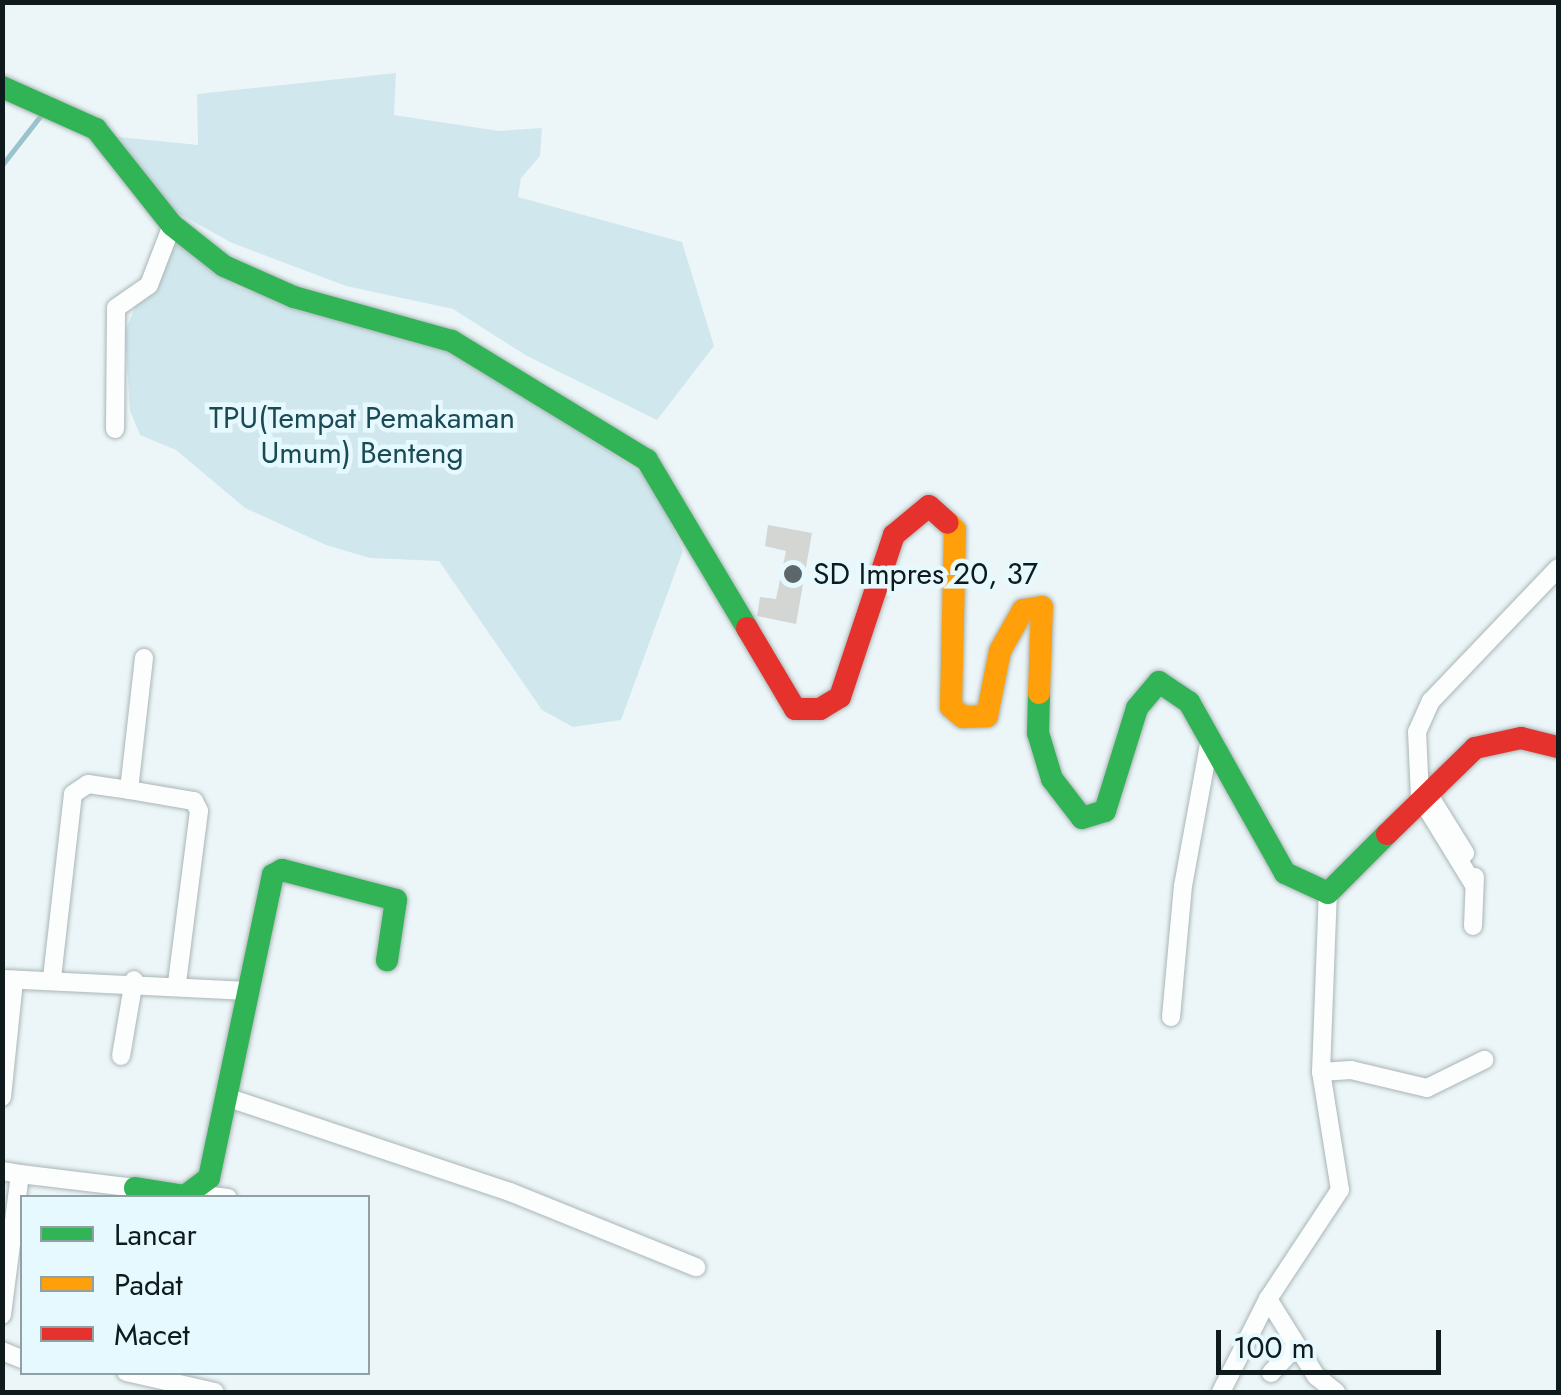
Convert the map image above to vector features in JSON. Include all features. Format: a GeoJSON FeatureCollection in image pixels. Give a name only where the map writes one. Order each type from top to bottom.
{"type":"FeatureCollection","features":[{"type":"Feature","properties":{"kind":"street"},"geometry":{"type":"LineString","coordinates":[[2,87],[96,130],[172,226],[256,283],[452,341],[647,460],[795,708],[820,709],[840,697],[894,535],[929,506],[955,530],[950,708],[963,718],[987,716],[1000,651],[1023,610],[1042,607],[1038,733],[1052,779],[1076,815],[1105,812],[1137,708],[1159,682],[1175,686],[1285,872],[1328,893]]}},
{"type":"Feature","properties":{"kind":"street"},"geometry":{"type":"LineString","coordinates":[[115,429],[116,308],[150,285],[172,226]]}},
{"type":"Feature","properties":{"kind":"street"},"geometry":{"type":"LineString","coordinates":[[1473,926],[1474,885],[1422,791],[1418,732],[1431,701],[1558,568]]}},
{"type":"Feature","properties":{"kind":"street"},"geometry":{"type":"LineString","coordinates":[[129,790],[144,658]]}},
{"type":"Feature","properties":{"kind":"street"},"geometry":{"type":"LineString","coordinates":[[1171,1017],[1183,886],[1210,740]]}},
{"type":"Feature","properties":{"kind":"street"},"geometry":{"type":"LineString","coordinates":[[1221,1392],[1268,1299],[1340,1190],[1320,1072],[1328,893],[1422,791],[1490,741],[1558,747]]}},
{"type":"Feature","properties":{"kind":"street"},"geometry":{"type":"LineString","coordinates":[[52,978],[72,794],[88,784],[199,807],[176,983]]}},
{"type":"Feature","properties":{"kind":"street"},"geometry":{"type":"LineString","coordinates":[[196,1194],[210,1178],[268,884],[282,870],[396,900],[387,960]]}},
{"type":"Feature","properties":{"kind":"street"},"geometry":{"type":"LineString","coordinates":[[2,1097],[8,979],[134,980],[246,991]]}},
{"type":"Feature","properties":{"kind":"street"},"geometry":{"type":"LineString","coordinates":[[120,1056],[134,980]]}},
{"type":"Feature","properties":{"kind":"street"},"geometry":{"type":"LineString","coordinates":[[1320,1072],[1351,1070],[1428,1088],[1484,1060]]}},
{"type":"Feature","properties":{"kind":"street"},"geometry":{"type":"LineString","coordinates":[[226,1097],[510,1192],[696,1268]]}},
{"type":"Feature","properties":{"kind":"street"},"geometry":{"type":"LineString","coordinates":[[2,1315],[11,1266],[12,1172],[135,1193],[204,1195]]}},
{"type":"Feature","properties":{"kind":"street"},"geometry":{"type":"LineString","coordinates":[[1268,1299],[1296,1346],[1336,1392]]}},
{"type":"Feature","properties":{"kind":"street"},"geometry":{"type":"LineString","coordinates":[[1271,1374],[1296,1346]]}},
{"type":"Feature","properties":{"kind":"street"},"geometry":{"type":"LineString","coordinates":[[139,1375],[214,1392]]}},
{"type":"Feature","properties":{"kind":"green space"},"geometry":{"type":"Polygon","coordinates":[[[396,73],[394,115],[499,131],[542,128],[540,156],[521,178],[518,197],[682,242],[714,346],[657,420],[527,356],[453,309],[346,286],[232,243],[158,202],[110,136],[198,145],[197,94],[396,73]]]}},
{"type":"Feature","properties":{"kind":"green space","name":"TPU(Tempat Pemakaman Umum) Benteng"},"geometry":{"type":"Polygon","coordinates":[[[165,234],[239,288],[454,350],[651,479],[683,551],[621,720],[573,727],[542,710],[439,561],[370,558],[326,545],[245,508],[176,450],[140,435],[130,411],[125,332],[165,234]]]}},
{"type":"Feature","properties":{"kind":"building","name":"SD Impres 20, 37"},"geometry":{"type":"Polygon","coordinates":[[[768,525],[812,533],[796,624],[757,616],[760,597],[776,599],[786,551],[765,546],[768,525]]]}},
{"type":"Feature","properties":{"kind":"waterway"},"geometry":{"type":"LineString","coordinates":[[2,165],[44,111]]}},
{"type":"Feature","properties":{"kind":"traffic: fast"},"geometry":{"type":"LineString","coordinates":[[2,87],[96,129],[172,225],[224,266],[294,297],[452,341],[647,460],[747,628]]}},
{"type":"Feature","properties":{"kind":"traffic: fast"},"geometry":{"type":"LineString","coordinates":[[1039,693],[1038,733],[1052,779],[1082,818],[1105,811],[1137,708],[1159,682],[1189,702],[1285,873],[1328,893],[1387,834]]}},
{"type":"Feature","properties":{"kind":"traffic: fast"},"geometry":{"type":"LineString","coordinates":[[186,1195],[209,1178],[273,875],[282,870],[396,900],[387,960]]}},
{"type":"Feature","properties":{"kind":"traffic: fast"},"geometry":{"type":"LineString","coordinates":[[135,1188],[179,1195]]}},
{"type":"Feature","properties":{"kind":"traffic: slow"},"geometry":{"type":"LineString","coordinates":[[948,523],[955,530],[951,707],[963,717],[987,716],[1000,651],[1023,610],[1042,607],[1039,693]]}},
{"type":"Feature","properties":{"kind":"traffic: jam"},"geometry":{"type":"LineString","coordinates":[[747,628],[795,709],[820,709],[840,697],[894,535],[929,506],[948,523]]}},
{"type":"Feature","properties":{"kind":"traffic: jam"},"geometry":{"type":"LineString","coordinates":[[1387,834],[1475,748],[1521,738],[1558,747]]}},
{"type":"Feature","properties":{"kind":"place","name":"SD Impres 20, 37"},"geometry":{"type":"Point","coordinates":[793,574]}}]}
